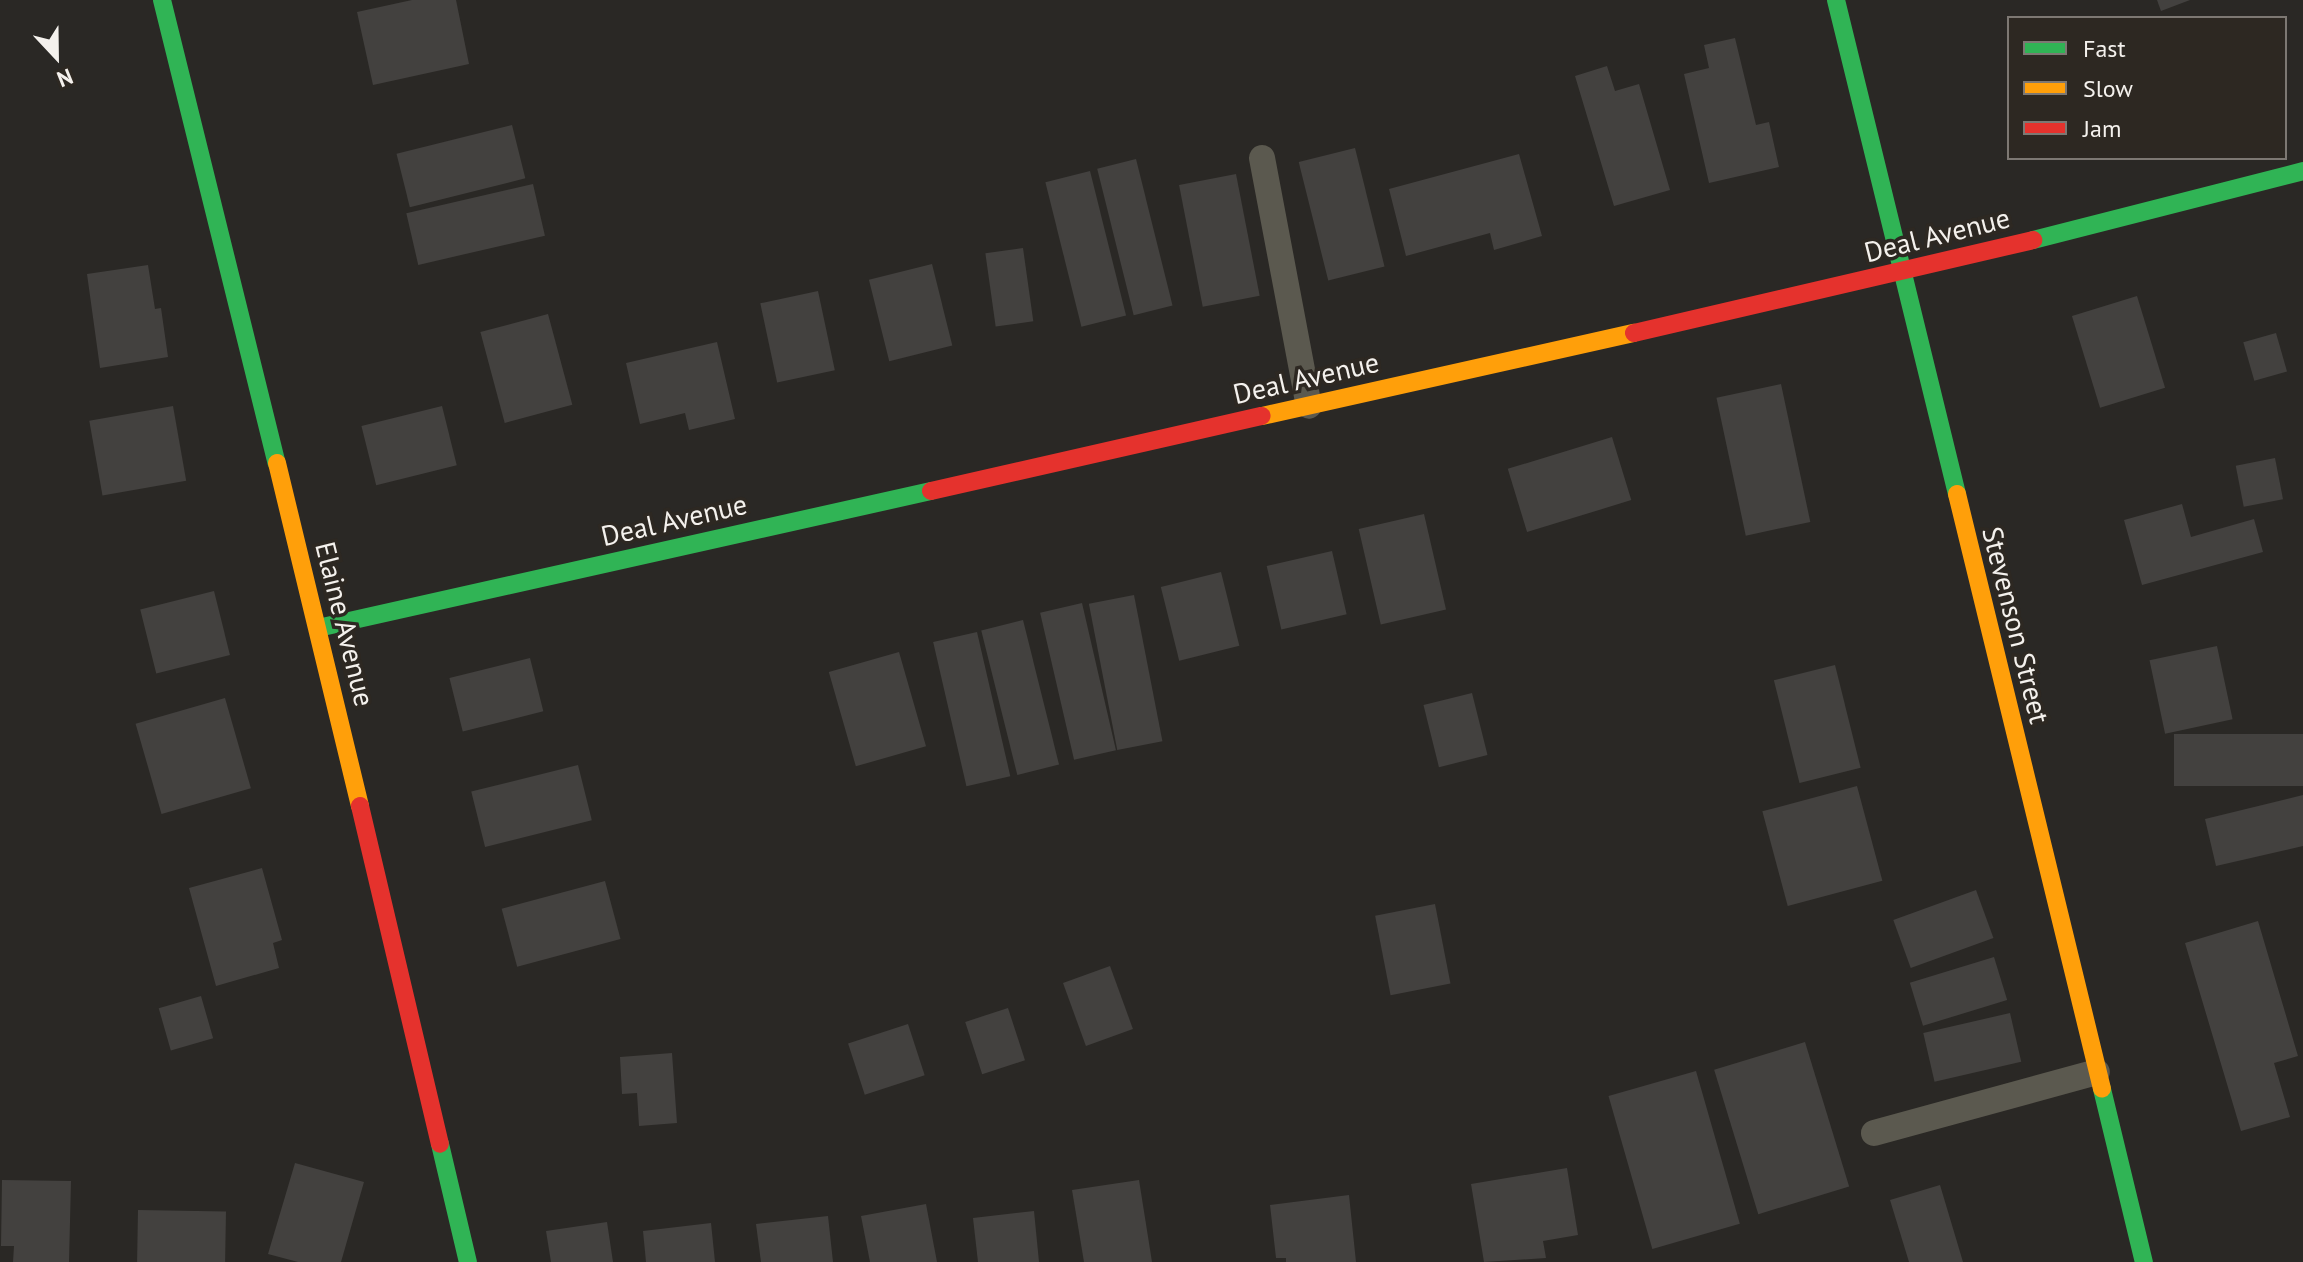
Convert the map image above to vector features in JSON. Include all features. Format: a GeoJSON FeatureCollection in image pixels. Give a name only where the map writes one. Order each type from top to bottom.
{"type":"FeatureCollection","features":[{"type":"Feature","properties":{"kind":"street","name":"Elaine Avenue"},"geometry":{"type":"LineString","coordinates":[[162,0],[318,628],[468,1262]]}},
{"type":"Feature","properties":{"kind":"street","name":"Stevenson Street"},"geometry":{"type":"LineString","coordinates":[[1836,0],[2144,1262]]}},
{"type":"Feature","properties":{"kind":"street","name":"Deal Avenue"},"geometry":{"type":"LineString","coordinates":[[318,628],[1901,273],[2303,171]]}},
{"type":"Feature","properties":{"kind":"lane"},"geometry":{"type":"LineString","coordinates":[[1262,158],[1309,406]]}},
{"type":"Feature","properties":{"kind":"lane"},"geometry":{"type":"LineString","coordinates":[[1874,1133],[2097,1072]]}},
{"type":"Feature","properties":{"kind":"building"},"geometry":{"type":"Polygon","coordinates":[[[412,0],[456,0],[469,64],[373,85],[357,12],[412,0]]]}},
{"type":"Feature","properties":{"kind":"building"},"geometry":{"type":"Polygon","coordinates":[[[2157,0],[2190,0],[2161,11],[2157,0]]]}},
{"type":"Feature","properties":{"kind":"building"},"geometry":{"type":"Polygon","coordinates":[[[1735,38],[1756,125],[1769,122],[1779,167],[1709,183],[1684,74],[1709,68],[1704,45],[1735,38]]]}},
{"type":"Feature","properties":{"kind":"building"},"geometry":{"type":"Polygon","coordinates":[[[1607,66],[1615,91],[1639,84],[1670,190],[1614,206],[1575,76],[1607,66]]]}},
{"type":"Feature","properties":{"kind":"building"},"geometry":{"type":"Polygon","coordinates":[[[512,125],[525,178],[410,207],[397,154],[512,125]]]}},
{"type":"Feature","properties":{"kind":"building"},"geometry":{"type":"Polygon","coordinates":[[[1355,148],[1385,266],[1328,280],[1299,162],[1355,148]]]}},
{"type":"Feature","properties":{"kind":"building"},"geometry":{"type":"Polygon","coordinates":[[[1519,154],[1542,236],[1494,250],[1490,233],[1406,256],[1389,189],[1519,154]]]}},
{"type":"Feature","properties":{"kind":"building"},"geometry":{"type":"Polygon","coordinates":[[[1136,159],[1173,306],[1134,315],[1097,169],[1136,159]]]}},
{"type":"Feature","properties":{"kind":"building"},"geometry":{"type":"Polygon","coordinates":[[[1090,171],[1126,316],[1081,327],[1045,182],[1090,171]]]}},
{"type":"Feature","properties":{"kind":"building"},"geometry":{"type":"Polygon","coordinates":[[[1236,174],[1260,296],[1203,307],[1179,185],[1236,174]]]}},
{"type":"Feature","properties":{"kind":"building"},"geometry":{"type":"Polygon","coordinates":[[[533,184],[545,236],[418,265],[406,213],[533,184]]]}},
{"type":"Feature","properties":{"kind":"building"},"geometry":{"type":"Polygon","coordinates":[[[1023,248],[1033,321],[996,327],[985,253],[1023,248]]]}},
{"type":"Feature","properties":{"kind":"building"},"geometry":{"type":"Polygon","coordinates":[[[932,264],[952,346],[889,361],[869,280],[932,264]]]}},
{"type":"Feature","properties":{"kind":"building"},"geometry":{"type":"Polygon","coordinates":[[[148,265],[155,309],[161,308],[168,357],[100,368],[87,274],[148,265]]]}},
{"type":"Feature","properties":{"kind":"building"},"geometry":{"type":"Polygon","coordinates":[[[818,291],[835,370],[777,382],[760,303],[818,291]]]}},
{"type":"Feature","properties":{"kind":"building"},"geometry":{"type":"Polygon","coordinates":[[[2137,296],[2165,388],[2100,408],[2072,316],[2137,296]]]}},
{"type":"Feature","properties":{"kind":"building"},"geometry":{"type":"Polygon","coordinates":[[[548,314],[572,405],[505,423],[480,332],[548,314]]]}},
{"type":"Feature","properties":{"kind":"building"},"geometry":{"type":"Polygon","coordinates":[[[2276,333],[2287,371],[2254,381],[2243,342],[2276,333]]]}},
{"type":"Feature","properties":{"kind":"building"},"geometry":{"type":"Polygon","coordinates":[[[717,342],[735,419],[689,430],[685,413],[640,424],[626,363],[717,342]]]}},
{"type":"Feature","properties":{"kind":"building"},"geometry":{"type":"Polygon","coordinates":[[[1781,384],[1810,522],[1746,536],[1716,398],[1781,384]]]}},
{"type":"Feature","properties":{"kind":"building"},"geometry":{"type":"Polygon","coordinates":[[[173,406],[186,481],[102,496],[89,421],[173,406]]]}},
{"type":"Feature","properties":{"kind":"building"},"geometry":{"type":"Polygon","coordinates":[[[442,406],[457,465],[376,485],[361,426],[442,406]]]}},
{"type":"Feature","properties":{"kind":"building"},"geometry":{"type":"Polygon","coordinates":[[[1612,437],[1631,500],[1527,532],[1508,469],[1612,437]]]}},
{"type":"Feature","properties":{"kind":"building"},"geometry":{"type":"Polygon","coordinates":[[[2275,458],[2283,499],[2244,507],[2236,466],[2275,458]]]}},
{"type":"Feature","properties":{"kind":"building"},"geometry":{"type":"Polygon","coordinates":[[[2182,504],[2191,537],[2254,519],[2263,552],[2142,585],[2124,520],[2182,504]]]}},
{"type":"Feature","properties":{"kind":"building"},"geometry":{"type":"Polygon","coordinates":[[[1424,514],[1446,609],[1381,625],[1359,529],[1424,514]]]}},
{"type":"Feature","properties":{"kind":"building"},"geometry":{"type":"Polygon","coordinates":[[[1332,551],[1347,614],[1281,629],[1267,566],[1332,551]]]}},
{"type":"Feature","properties":{"kind":"building"},"geometry":{"type":"Polygon","coordinates":[[[1221,572],[1239,646],[1179,661],[1161,587],[1221,572]]]}},
{"type":"Feature","properties":{"kind":"building"},"geometry":{"type":"Polygon","coordinates":[[[214,591],[230,655],[156,673],[140,609],[214,591]]]}},
{"type":"Feature","properties":{"kind":"building"},"geometry":{"type":"Polygon","coordinates":[[[1134,595],[1162,741],[1117,750],[1089,604],[1134,595]]]}},
{"type":"Feature","properties":{"kind":"building"},"geometry":{"type":"Polygon","coordinates":[[[1082,603],[1116,750],[1074,760],[1040,613],[1082,603]]]}},
{"type":"Feature","properties":{"kind":"building"},"geometry":{"type":"Polygon","coordinates":[[[1023,620],[1059,765],[1017,775],[981,630],[1023,620]]]}},
{"type":"Feature","properties":{"kind":"building"},"geometry":{"type":"Polygon","coordinates":[[[977,632],[1010,776],[966,786],[933,642],[977,632]]]}},
{"type":"Feature","properties":{"kind":"building"},"geometry":{"type":"Polygon","coordinates":[[[2217,646],[2233,719],[2165,734],[2150,660],[2217,646]]]}},
{"type":"Feature","properties":{"kind":"building"},"geometry":{"type":"Polygon","coordinates":[[[899,652],[926,746],[856,766],[829,672],[899,652]]]}},
{"type":"Feature","properties":{"kind":"building"},"geometry":{"type":"Polygon","coordinates":[[[530,658],[543,711],[463,731],[449,678],[530,658]]]}},
{"type":"Feature","properties":{"kind":"building"},"geometry":{"type":"Polygon","coordinates":[[[1835,665],[1861,768],[1800,783],[1774,680],[1835,665]]]}},
{"type":"Feature","properties":{"kind":"building"},"geometry":{"type":"Polygon","coordinates":[[[1472,693],[1487,755],[1439,767],[1423,705],[1472,693]]]}},
{"type":"Feature","properties":{"kind":"building"},"geometry":{"type":"Polygon","coordinates":[[[225,698],[251,788],[162,814],[136,724],[225,698]]]}},
{"type":"Feature","properties":{"kind":"building"},"geometry":{"type":"Polygon","coordinates":[[[2174,734],[2303,734],[2303,786],[2174,786],[2174,734]]]}},
{"type":"Feature","properties":{"kind":"building"},"geometry":{"type":"Polygon","coordinates":[[[578,765],[592,820],[485,847],[471,792],[578,765]]]}},
{"type":"Feature","properties":{"kind":"building"},"geometry":{"type":"Polygon","coordinates":[[[1857,786],[1882,881],[1788,906],[1762,811],[1857,786]]]}},
{"type":"Feature","properties":{"kind":"building"},"geometry":{"type":"Polygon","coordinates":[[[2303,795],[2303,846],[2216,866],[2205,819],[2303,795]]]}},
{"type":"Feature","properties":{"kind":"building"},"geometry":{"type":"Polygon","coordinates":[[[262,868],[282,940],[273,943],[279,968],[216,986],[189,888],[262,868]]]}},
{"type":"Feature","properties":{"kind":"building"},"geometry":{"type":"Polygon","coordinates":[[[605,881],[621,939],[517,967],[502,909],[605,881]]]}},
{"type":"Feature","properties":{"kind":"building"},"geometry":{"type":"Polygon","coordinates":[[[1976,890],[1993,938],[1911,968],[1893,920],[1976,890]]]}},
{"type":"Feature","properties":{"kind":"building"},"geometry":{"type":"Polygon","coordinates":[[[1435,904],[1450,984],[1391,995],[1375,916],[1435,904]]]}},
{"type":"Feature","properties":{"kind":"building"},"geometry":{"type":"Polygon","coordinates":[[[2258,921],[2298,1056],[2274,1063],[2290,1117],[2241,1131],[2185,943],[2258,921]]]}},
{"type":"Feature","properties":{"kind":"building"},"geometry":{"type":"Polygon","coordinates":[[[1994,957],[2007,1000],[1923,1026],[1910,983],[1994,957]]]}},
{"type":"Feature","properties":{"kind":"building"},"geometry":{"type":"Polygon","coordinates":[[[1110,966],[1133,1029],[1086,1046],[1063,983],[1110,966]]]}},
{"type":"Feature","properties":{"kind":"building"},"geometry":{"type":"Polygon","coordinates":[[[201,996],[213,1038],[171,1050],[159,1008],[201,996]]]}},
{"type":"Feature","properties":{"kind":"building"},"geometry":{"type":"Polygon","coordinates":[[[1008,1008],[1025,1060],[982,1074],[965,1022],[1008,1008]]]}},
{"type":"Feature","properties":{"kind":"building"},"geometry":{"type":"Polygon","coordinates":[[[2010,1013],[2021,1062],[1935,1082],[1923,1033],[2010,1013]]]}},
{"type":"Feature","properties":{"kind":"building"},"geometry":{"type":"Polygon","coordinates":[[[908,1024],[925,1075],[865,1095],[848,1043],[908,1024]]]}},
{"type":"Feature","properties":{"kind":"building"},"geometry":{"type":"Polygon","coordinates":[[[1805,1042],[1849,1186],[1758,1214],[1714,1070],[1805,1042]]]}},
{"type":"Feature","properties":{"kind":"building"},"geometry":{"type":"Polygon","coordinates":[[[672,1053],[677,1123],[639,1126],[637,1093],[622,1094],[620,1057],[672,1053]]]}},
{"type":"Feature","properties":{"kind":"building"},"geometry":{"type":"Polygon","coordinates":[[[1696,1071],[1740,1224],[1652,1249],[1609,1096],[1696,1071]]]}},
{"type":"Feature","properties":{"kind":"building"},"geometry":{"type":"Polygon","coordinates":[[[295,1163],[364,1182],[341,1262],[298,1262],[268,1254],[295,1163]]]}},
{"type":"Feature","properties":{"kind":"building"},"geometry":{"type":"Polygon","coordinates":[[[1567,1168],[1578,1235],[1543,1241],[1546,1258],[1484,1262],[1471,1184],[1567,1168]]]}},
{"type":"Feature","properties":{"kind":"building"},"geometry":{"type":"Polygon","coordinates":[[[2,1180],[71,1181],[69,1262],[13,1262],[14,1246],[1,1246],[2,1180]]]}},
{"type":"Feature","properties":{"kind":"building"},"geometry":{"type":"Polygon","coordinates":[[[1139,1180],[1152,1262],[1084,1262],[1072,1190],[1139,1180]]]}},
{"type":"Feature","properties":{"kind":"building"},"geometry":{"type":"Polygon","coordinates":[[[1940,1185],[1963,1262],[1909,1262],[1890,1200],[1940,1185]]]}},
{"type":"Feature","properties":{"kind":"building"},"geometry":{"type":"Polygon","coordinates":[[[1349,1195],[1356,1262],[1286,1262],[1286,1258],[1276,1258],[1270,1205],[1349,1195]]]}},
{"type":"Feature","properties":{"kind":"building"},"geometry":{"type":"Polygon","coordinates":[[[926,1204],[937,1262],[870,1262],[861,1216],[926,1204]]]}},
{"type":"Feature","properties":{"kind":"building"},"geometry":{"type":"Polygon","coordinates":[[[138,1210],[226,1212],[225,1262],[137,1262],[138,1210]]]}},
{"type":"Feature","properties":{"kind":"building"},"geometry":{"type":"Polygon","coordinates":[[[1034,1211],[1039,1262],[978,1262],[973,1218],[1034,1211]]]}},
{"type":"Feature","properties":{"kind":"building"},"geometry":{"type":"Polygon","coordinates":[[[828,1216],[833,1262],[761,1262],[756,1224],[828,1216]]]}},
{"type":"Feature","properties":{"kind":"building"},"geometry":{"type":"Polygon","coordinates":[[[607,1222],[613,1262],[551,1262],[546,1231],[607,1222]]]}},
{"type":"Feature","properties":{"kind":"building"},"geometry":{"type":"Polygon","coordinates":[[[711,1223],[715,1262],[646,1262],[643,1231],[711,1223]]]}},
{"type":"Feature","properties":{"kind":"traffic: fast"},"geometry":{"type":"LineString","coordinates":[[162,0],[277,463]]}},
{"type":"Feature","properties":{"kind":"traffic: fast"},"geometry":{"type":"LineString","coordinates":[[1836,0],[1957,494]]}},
{"type":"Feature","properties":{"kind":"traffic: fast"},"geometry":{"type":"LineString","coordinates":[[2033,240],[2303,171]]}},
{"type":"Feature","properties":{"kind":"traffic: fast"},"geometry":{"type":"LineString","coordinates":[[318,628],[931,491]]}},
{"type":"Feature","properties":{"kind":"traffic: fast"},"geometry":{"type":"LineString","coordinates":[[2102,1089],[2144,1262]]}},
{"type":"Feature","properties":{"kind":"traffic: fast"},"geometry":{"type":"LineString","coordinates":[[440,1144],[468,1262]]}},
{"type":"Feature","properties":{"kind":"traffic: slow"},"geometry":{"type":"LineString","coordinates":[[1262,416],[1634,333]]}},
{"type":"Feature","properties":{"kind":"traffic: slow"},"geometry":{"type":"LineString","coordinates":[[277,463],[360,806]]}},
{"type":"Feature","properties":{"kind":"traffic: slow"},"geometry":{"type":"LineString","coordinates":[[1957,494],[2102,1089]]}},
{"type":"Feature","properties":{"kind":"traffic: jam"},"geometry":{"type":"LineString","coordinates":[[1634,333],[2033,240]]}},
{"type":"Feature","properties":{"kind":"traffic: jam"},"geometry":{"type":"LineString","coordinates":[[931,491],[1262,416]]}},
{"type":"Feature","properties":{"kind":"traffic: jam"},"geometry":{"type":"LineString","coordinates":[[360,806],[440,1144]]}}]}
